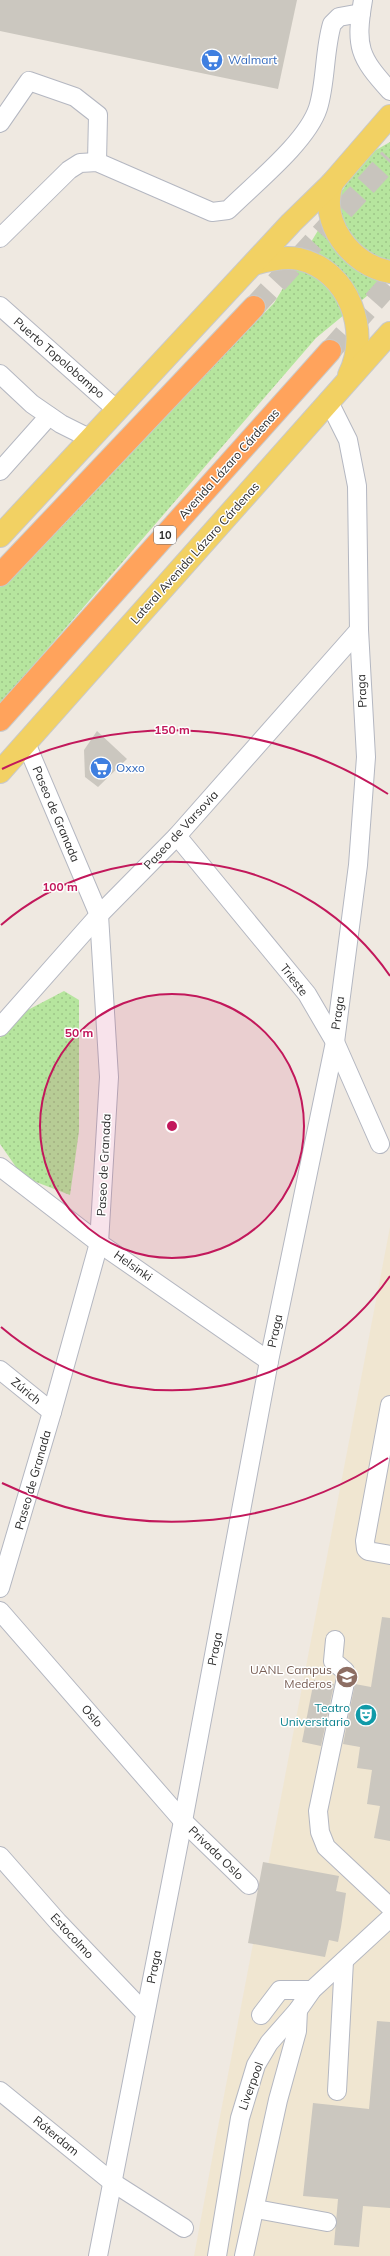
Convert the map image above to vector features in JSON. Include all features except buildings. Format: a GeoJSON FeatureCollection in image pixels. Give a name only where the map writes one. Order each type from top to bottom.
{"type":"FeatureCollection","features":[{"type":"Feature","properties":{"kind":"highway"},"geometry":{"type":"LineString","coordinates":[[0,575],[254,307]]}},
{"type":"Feature","properties":{"kind":"highway","name":"Avenida Lázaro Cárdenas"},"geometry":{"type":"LineString","coordinates":[[0,720],[330,351]]}},
{"type":"Feature","properties":{"kind":"main road"},"geometry":{"type":"LineString","coordinates":[[0,536],[118,411],[291,223],[332,183],[390,116]]}},
{"type":"Feature","properties":{"kind":"main road"},"geometry":{"type":"LineString","coordinates":[[332,183],[329,197],[330,211],[340,237],[358,258],[370,265],[390,272]]}},
{"type":"Feature","properties":{"kind":"main road"},"geometry":{"type":"LineString","coordinates":[[254,264],[279,259],[299,259],[324,271],[343,290],[355,315],[358,343],[351,370],[343,386]]}},
{"type":"Feature","properties":{"kind":"main road","name":"Lateral Avenida Lázaro Cárdenas"},"geometry":{"type":"LineString","coordinates":[[0,772],[390,333]]}},
{"type":"Feature","properties":{"kind":"street"},"geometry":{"type":"LineString","coordinates":[[0,238],[69,170],[80,163],[96,162],[212,212],[228,210],[297,141],[307,128],[318,108],[332,24],[339,17],[362,7],[360,40],[363,56],[369,68],[390,91]]}},
{"type":"Feature","properties":{"kind":"street"},"geometry":{"type":"LineString","coordinates":[[0,123],[29,81],[75,97],[98,115],[96,162]]}},
{"type":"Feature","properties":{"kind":"street","name":"Puerto Topolobampo"},"geometry":{"type":"LineString","coordinates":[[0,306],[118,411]]}},
{"type":"Feature","properties":{"kind":"street"},"geometry":{"type":"LineString","coordinates":[[0,374],[32,404],[49,416],[91,439]]}},
{"type":"Feature","properties":{"kind":"street","name":"Praga"},"geometry":{"type":"LineString","coordinates":[[98,2256],[183,1821],[269,1361],[335,1042],[358,865],[366,758],[359,630],[357,486],[348,440],[328,402]]}},
{"type":"Feature","properties":{"kind":"street"},"geometry":{"type":"LineString","coordinates":[[0,471],[49,416]]}},
{"type":"Feature","properties":{"kind":"street","name":"Paseo de Varsovia"},"geometry":{"type":"LineString","coordinates":[[0,1026],[99,915],[177,836],[359,630]]}},
{"type":"Feature","properties":{"kind":"street","name":"Paseo de Granada"},"geometry":{"type":"LineString","coordinates":[[2,1576],[52,1412],[99,1243],[109,1077],[99,915],[26,743]]}},
{"type":"Feature","properties":{"kind":"street","name":"Trieste"},"geometry":{"type":"LineString","coordinates":[[177,836],[307,994],[335,1042],[380,1144]]}},
{"type":"Feature","properties":{"kind":"street","name":"Helsinki"},"geometry":{"type":"LineString","coordinates":[[0,1167],[99,1243],[269,1361]]}},
{"type":"Feature","properties":{"kind":"street","name":"Zúrich"},"geometry":{"type":"LineString","coordinates":[[0,1370],[52,1412]]}},
{"type":"Feature","properties":{"kind":"street"},"geometry":{"type":"LineString","coordinates":[[390,1405],[365,1542],[366,1549],[368,1551],[390,1555]]}},
{"type":"Feature","properties":{"kind":"street","name":"Oslo"},"geometry":{"type":"LineString","coordinates":[[0,1611],[183,1821]]}},
{"type":"Feature","properties":{"kind":"street"},"geometry":{"type":"LineString","coordinates":[[335,1640],[333,1661],[345,1671],[346,1678],[318,1810],[320,1832],[326,1847],[390,1907]]}},
{"type":"Feature","properties":{"kind":"street","name":"Privada Oslo"},"geometry":{"type":"LineString","coordinates":[[183,1821],[249,1885]]}},
{"type":"Feature","properties":{"kind":"street","name":"Estocolmo"},"geometry":{"type":"LineString","coordinates":[[0,1856],[58,1922],[145,2013]]}},
{"type":"Feature","properties":{"kind":"street","name":"Liverpool"},"geometry":{"type":"LineString","coordinates":[[218,2256],[240,2118],[248,2087],[256,2065],[269,2043],[298,2010],[312,1990],[390,1918]]}},
{"type":"Feature","properties":{"kind":"street"},"geometry":{"type":"LineString","coordinates":[[337,2092],[344,1961]]}},
{"type":"Feature","properties":{"kind":"street"},"geometry":{"type":"LineString","coordinates":[[261,2015],[280,1990],[312,1990]]}},
{"type":"Feature","properties":{"kind":"street"},"geometry":{"type":"LineString","coordinates":[[244,2256],[256,2208],[278,2100],[297,2031],[298,2010]]}},
{"type":"Feature","properties":{"kind":"street","name":"Róterdam"},"geometry":{"type":"LineString","coordinates":[[0,2091],[112,2182],[184,2228]]}},
{"type":"Feature","properties":{"kind":"street"},"geometry":{"type":"LineString","coordinates":[[256,2208],[327,2222]]}},
{"type":"Feature","properties":{"kind":"shaded area","name":"UANL Campus Mederos"},"geometry":{"type":"Polygon","coordinates":[[[390,1227],[390,2256],[194,2256],[218,2127],[390,1227]]]}},
{"type":"Feature","properties":{"kind":"green space"},"geometry":{"type":"Polygon","coordinates":[[[390,142],[390,277],[316,338],[0,704],[0,583],[274,303],[362,158],[390,142]]]}},
{"type":"Feature","properties":{"kind":"green space"},"geometry":{"type":"Polygon","coordinates":[[[64,991],[79,1000],[79,1131],[70,1195],[23,1177],[0,1144],[0,1038],[22,1013],[64,991]]]}},
{"type":"Feature","properties":{"kind":"tunnel"},"geometry":{"type":"LineString","coordinates":[[254,307],[390,159]]}},
{"type":"Feature","properties":{"kind":"tunnel"},"geometry":{"type":"LineString","coordinates":[[330,351],[390,283]]}},
{"type":"Feature","properties":{"kind":"place","name":"Walmart"},"geometry":{"type":"Point","coordinates":[212,60]}},
{"type":"Feature","properties":{"kind":"place","name":"Oxxo"},"geometry":{"type":"Point","coordinates":[101,768]}},
{"type":"Feature","properties":{"kind":"place","name":"UANL Campus Mederos"},"geometry":{"type":"Point","coordinates":[347,1677]}},
{"type":"Feature","properties":{"kind":"place","name":"Teatro Universitario"},"geometry":{"type":"Point","coordinates":[366,1715]}}]}
